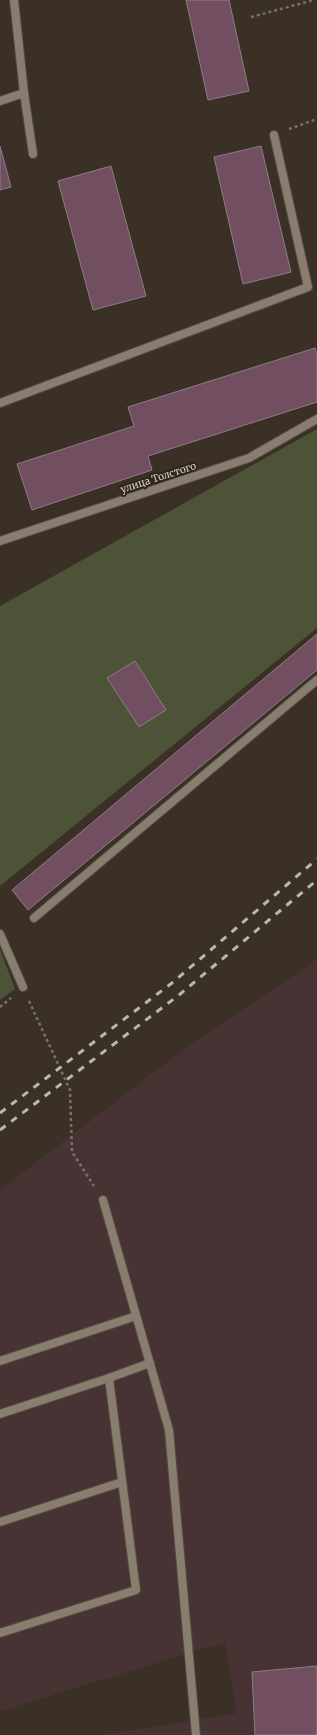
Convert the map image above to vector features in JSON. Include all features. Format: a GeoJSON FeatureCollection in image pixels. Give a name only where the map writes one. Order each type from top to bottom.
{"type":"FeatureCollection","features":[{"type":"Feature","properties":{"kind":"street"},"geometry":{"type":"LineString","coordinates":[[14,0],[24,93],[33,154]]}},
{"type":"Feature","properties":{"kind":"street"},"geometry":{"type":"LineString","coordinates":[[0,101],[24,93]]}},
{"type":"Feature","properties":{"kind":"street"},"geometry":{"type":"LineString","coordinates":[[0,403],[308,287],[274,135]]}},
{"type":"Feature","properties":{"kind":"street","name":"улица Толстого"},"geometry":{"type":"LineString","coordinates":[[0,541],[249,458],[317,419]]}},
{"type":"Feature","properties":{"kind":"street"},"geometry":{"type":"LineString","coordinates":[[34,918],[317,680]]}},
{"type":"Feature","properties":{"kind":"street"},"geometry":{"type":"LineString","coordinates":[[0,934],[23,987]]}},
{"type":"Feature","properties":{"kind":"street"},"geometry":{"type":"LineString","coordinates":[[103,1200],[169,1430],[196,1735]]}},
{"type":"Feature","properties":{"kind":"street"},"geometry":{"type":"LineString","coordinates":[[0,1361],[136,1316]]}},
{"type":"Feature","properties":{"kind":"street"},"geometry":{"type":"LineString","coordinates":[[0,1414],[150,1363]]}},
{"type":"Feature","properties":{"kind":"street"},"geometry":{"type":"LineString","coordinates":[[0,1633],[136,1590],[108,1378]]}},
{"type":"Feature","properties":{"kind":"street"},"geometry":{"type":"LineString","coordinates":[[0,1522],[122,1482]]}},
{"type":"Feature","properties":{"kind":"path"},"geometry":{"type":"LineString","coordinates":[[251,17],[314,0]]}},
{"type":"Feature","properties":{"kind":"path"},"geometry":{"type":"LineString","coordinates":[[274,135],[317,119]]}},
{"type":"Feature","properties":{"kind":"path"},"geometry":{"type":"LineString","coordinates":[[23,987],[70,1090],[72,1152],[103,1200]]}},
{"type":"Feature","properties":{"kind":"shaded area"},"geometry":{"type":"Polygon","coordinates":[[[317,959],[317,1735],[103,1735],[237,1713],[225,1642],[0,1711],[0,1190],[171,1059],[317,959]]]}},
{"type":"Feature","properties":{"kind":"green space"},"geometry":{"type":"Polygon","coordinates":[[[317,429],[317,628],[0,886],[0,606],[317,429]]]}},
{"type":"Feature","properties":{"kind":"green space"},"geometry":{"type":"Polygon","coordinates":[[[0,949],[15,989],[0,1000],[0,949]]]}},
{"type":"Feature","properties":{"kind":"building"},"geometry":{"type":"Polygon","coordinates":[[[186,0],[229,0],[249,91],[208,100],[186,0]]]}},
{"type":"Feature","properties":{"kind":"building"},"geometry":{"type":"Polygon","coordinates":[[[0,146],[11,187],[0,190],[0,146]]]}},
{"type":"Feature","properties":{"kind":"building"},"geometry":{"type":"Polygon","coordinates":[[[261,146],[291,272],[243,284],[214,157],[261,146]]]}},
{"type":"Feature","properties":{"kind":"building"},"geometry":{"type":"Polygon","coordinates":[[[111,166],[146,296],[93,310],[58,181],[111,166]]]}},
{"type":"Feature","properties":{"kind":"building"},"geometry":{"type":"Polygon","coordinates":[[[315,348],[317,355],[317,402],[148,456],[152,470],[32,510],[17,464],[134,426],[128,407],[315,348]]]}},
{"type":"Feature","properties":{"kind":"building"},"geometry":{"type":"Polygon","coordinates":[[[317,634],[317,670],[28,910],[12,890],[317,634]]]}},
{"type":"Feature","properties":{"kind":"building"},"geometry":{"type":"Polygon","coordinates":[[[135,661],[166,710],[139,727],[107,678],[135,661]]]}},
{"type":"Feature","properties":{"kind":"building"},"geometry":{"type":"Polygon","coordinates":[[[317,1666],[317,1735],[255,1735],[252,1672],[317,1666]]]}},
{"type":"Feature","properties":{"kind":"railway"},"geometry":{"type":"LineString","coordinates":[[0,1113],[172,983],[317,859]]}},
{"type":"Feature","properties":{"kind":"railway"},"geometry":{"type":"LineString","coordinates":[[0,1130],[179,995],[317,880]]}}]}
